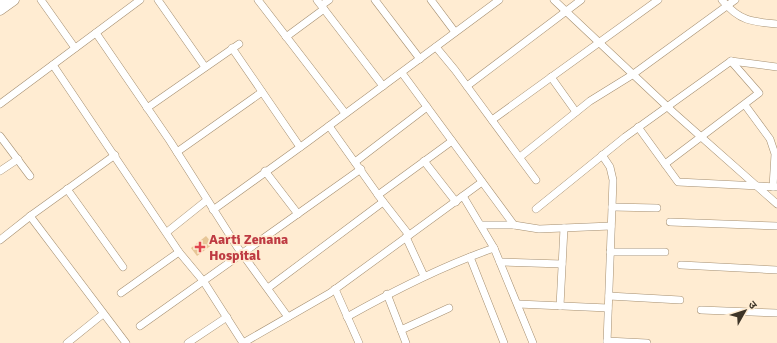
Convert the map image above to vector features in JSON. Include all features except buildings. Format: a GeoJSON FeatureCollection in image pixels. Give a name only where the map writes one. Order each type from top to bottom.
{"type":"FeatureCollection","features":[{"type":"Feature","properties":{"kind":"street"},"geometry":{"type":"LineString","coordinates":[[0,10],[14,0]]}},
{"type":"Feature","properties":{"kind":"street"},"geometry":{"type":"LineString","coordinates":[[41,0],[75,48]]}},
{"type":"Feature","properties":{"kind":"street"},"geometry":{"type":"LineString","coordinates":[[0,104],[140,0]]}},
{"type":"Feature","properties":{"kind":"street"},"geometry":{"type":"LineString","coordinates":[[158,0],[206,67]]}},
{"type":"Feature","properties":{"kind":"street"},"geometry":{"type":"LineString","coordinates":[[258,0],[345,113]]}},
{"type":"Feature","properties":{"kind":"street"},"geometry":{"type":"LineString","coordinates":[[286,37],[321,5],[329,0]]}},
{"type":"Feature","properties":{"kind":"street"},"geometry":{"type":"LineString","coordinates":[[375,0],[420,59]]}},
{"type":"Feature","properties":{"kind":"street"},"geometry":{"type":"LineString","coordinates":[[431,0],[455,32]]}},
{"type":"Feature","properties":{"kind":"street"},"geometry":{"type":"LineString","coordinates":[[554,0],[632,75],[777,204]]}},
{"type":"Feature","properties":{"kind":"street"},"geometry":{"type":"LineString","coordinates":[[467,86],[581,0]]}},
{"type":"Feature","properties":{"kind":"street"},"geometry":{"type":"LineString","coordinates":[[492,120],[658,0]]}},
{"type":"Feature","properties":{"kind":"street"},"geometry":{"type":"LineString","coordinates":[[520,157],[590,101],[632,75],[725,3],[735,0]]}},
{"type":"Feature","properties":{"kind":"street"},"geometry":{"type":"LineString","coordinates":[[213,210],[402,73],[495,1]]}},
{"type":"Feature","properties":{"kind":"street"},"geometry":{"type":"LineString","coordinates":[[725,3],[748,21],[777,24]]}},
{"type":"Feature","properties":{"kind":"street"},"geometry":{"type":"LineString","coordinates":[[321,5],[383,86]]}},
{"type":"Feature","properties":{"kind":"street"},"geometry":{"type":"LineString","coordinates":[[96,33],[177,152],[242,253],[288,317]]}},
{"type":"Feature","properties":{"kind":"street"},"geometry":{"type":"LineString","coordinates":[[147,108],[239,44]]}},
{"type":"Feature","properties":{"kind":"street"},"geometry":{"type":"LineString","coordinates":[[436,47],[467,86],[536,180]]}},
{"type":"Feature","properties":{"kind":"street"},"geometry":{"type":"LineString","coordinates":[[232,48],[300,147]]}},
{"type":"Feature","properties":{"kind":"street"},"geometry":{"type":"LineString","coordinates":[[665,164],[702,138],[759,94],[731,61]]}},
{"type":"Feature","properties":{"kind":"street"},"geometry":{"type":"LineString","coordinates":[[536,209],[666,105],[731,61],[777,67]]}},
{"type":"Feature","properties":{"kind":"street"},"geometry":{"type":"LineString","coordinates":[[52,65],[115,155],[179,252],[204,282],[243,343],[335,289],[482,182]]}},
{"type":"Feature","properties":{"kind":"street"},"geometry":{"type":"LineString","coordinates":[[402,73],[514,225]]}},
{"type":"Feature","properties":{"kind":"street"},"geometry":{"type":"LineString","coordinates":[[551,77],[576,112]]}},
{"type":"Feature","properties":{"kind":"street"},"geometry":{"type":"LineString","coordinates":[[177,152],[262,92]]}},
{"type":"Feature","properties":{"kind":"street"},"geometry":{"type":"LineString","coordinates":[[638,127],[678,182],[775,187],[775,154],[770,139],[745,105]]}},
{"type":"Feature","properties":{"kind":"street"},"geometry":{"type":"LineString","coordinates":[[355,162],[427,108]]}},
{"type":"Feature","properties":{"kind":"street"},"geometry":{"type":"LineString","coordinates":[[329,126],[407,236],[424,276]]}},
{"type":"Feature","properties":{"kind":"street"},"geometry":{"type":"LineString","coordinates":[[0,136],[30,176]]}},
{"type":"Feature","properties":{"kind":"street"},"geometry":{"type":"LineString","coordinates":[[378,195],[452,141]]}},
{"type":"Feature","properties":{"kind":"street"},"geometry":{"type":"LineString","coordinates":[[0,240],[30,216],[115,155]]}},
{"type":"Feature","properties":{"kind":"street"},"geometry":{"type":"LineString","coordinates":[[602,155],[612,174],[607,342],[647,343]]}},
{"type":"Feature","properties":{"kind":"street"},"geometry":{"type":"LineString","coordinates":[[0,171],[18,159]]}},
{"type":"Feature","properties":{"kind":"street"},"geometry":{"type":"LineString","coordinates":[[424,161],[456,202]]}},
{"type":"Feature","properties":{"kind":"street"},"geometry":{"type":"LineString","coordinates":[[140,326],[204,282],[360,169]]}},
{"type":"Feature","properties":{"kind":"street"},"geometry":{"type":"LineString","coordinates":[[265,171],[298,214]]}},
{"type":"Feature","properties":{"kind":"street"},"geometry":{"type":"LineString","coordinates":[[67,189],[123,267]]}},
{"type":"Feature","properties":{"kind":"street"},"geometry":{"type":"LineString","coordinates":[[463,196],[482,225],[494,248],[533,343]]}},
{"type":"Feature","properties":{"kind":"street"},"geometry":{"type":"LineString","coordinates":[[167,232],[207,200]]}},
{"type":"Feature","properties":{"kind":"street"},"geometry":{"type":"LineString","coordinates":[[268,288],[383,202]]}},
{"type":"Feature","properties":{"kind":"street"},"geometry":{"type":"LineString","coordinates":[[612,207],[657,208]]}},
{"type":"Feature","properties":{"kind":"street"},"geometry":{"type":"LineString","coordinates":[[30,216],[126,343]]}},
{"type":"Feature","properties":{"kind":"street"},"geometry":{"type":"LineString","coordinates":[[670,222],[777,226]]}},
{"type":"Feature","properties":{"kind":"street"},"geometry":{"type":"LineString","coordinates":[[482,225],[514,225],[539,229],[611,226]]}},
{"type":"Feature","properties":{"kind":"street"},"geometry":{"type":"LineString","coordinates":[[560,306],[564,228]]}},
{"type":"Feature","properties":{"kind":"street"},"geometry":{"type":"LineString","coordinates":[[347,317],[387,294],[424,276],[494,248]]}},
{"type":"Feature","properties":{"kind":"street"},"geometry":{"type":"LineString","coordinates":[[121,293],[179,252]]}},
{"type":"Feature","properties":{"kind":"street"},"geometry":{"type":"LineString","coordinates":[[610,252],[665,252]]}},
{"type":"Feature","properties":{"kind":"street"},"geometry":{"type":"LineString","coordinates":[[470,257],[504,343]]}},
{"type":"Feature","properties":{"kind":"street"},"geometry":{"type":"LineString","coordinates":[[500,262],[562,264]]}},
{"type":"Feature","properties":{"kind":"street"},"geometry":{"type":"LineString","coordinates":[[681,265],[777,270]]}},
{"type":"Feature","properties":{"kind":"street"},"geometry":{"type":"LineString","coordinates":[[335,289],[358,343]]}},
{"type":"Feature","properties":{"kind":"street"},"geometry":{"type":"LineString","coordinates":[[387,294],[406,343]]}},
{"type":"Feature","properties":{"kind":"street"},"geometry":{"type":"LineString","coordinates":[[609,296],[680,300]]}},
{"type":"Feature","properties":{"kind":"street"},"geometry":{"type":"LineString","coordinates":[[518,304],[608,308]]}},
{"type":"Feature","properties":{"kind":"street"},"geometry":{"type":"LineString","coordinates":[[401,330],[449,308]]}},
{"type":"Feature","properties":{"kind":"street"},"geometry":{"type":"LineString","coordinates":[[701,310],[777,313]]}},
{"type":"Feature","properties":{"kind":"street"},"geometry":{"type":"LineString","coordinates":[[67,343],[103,314]]}},
{"type":"Feature","properties":{"kind":"street"},"geometry":{"type":"LineString","coordinates":[[188,343],[227,317]]}},
{"type":"Feature","properties":{"kind":"place","name":"Aarti Zenana Hospital"},"geometry":{"type":"Point","coordinates":[200,247]}}]}
